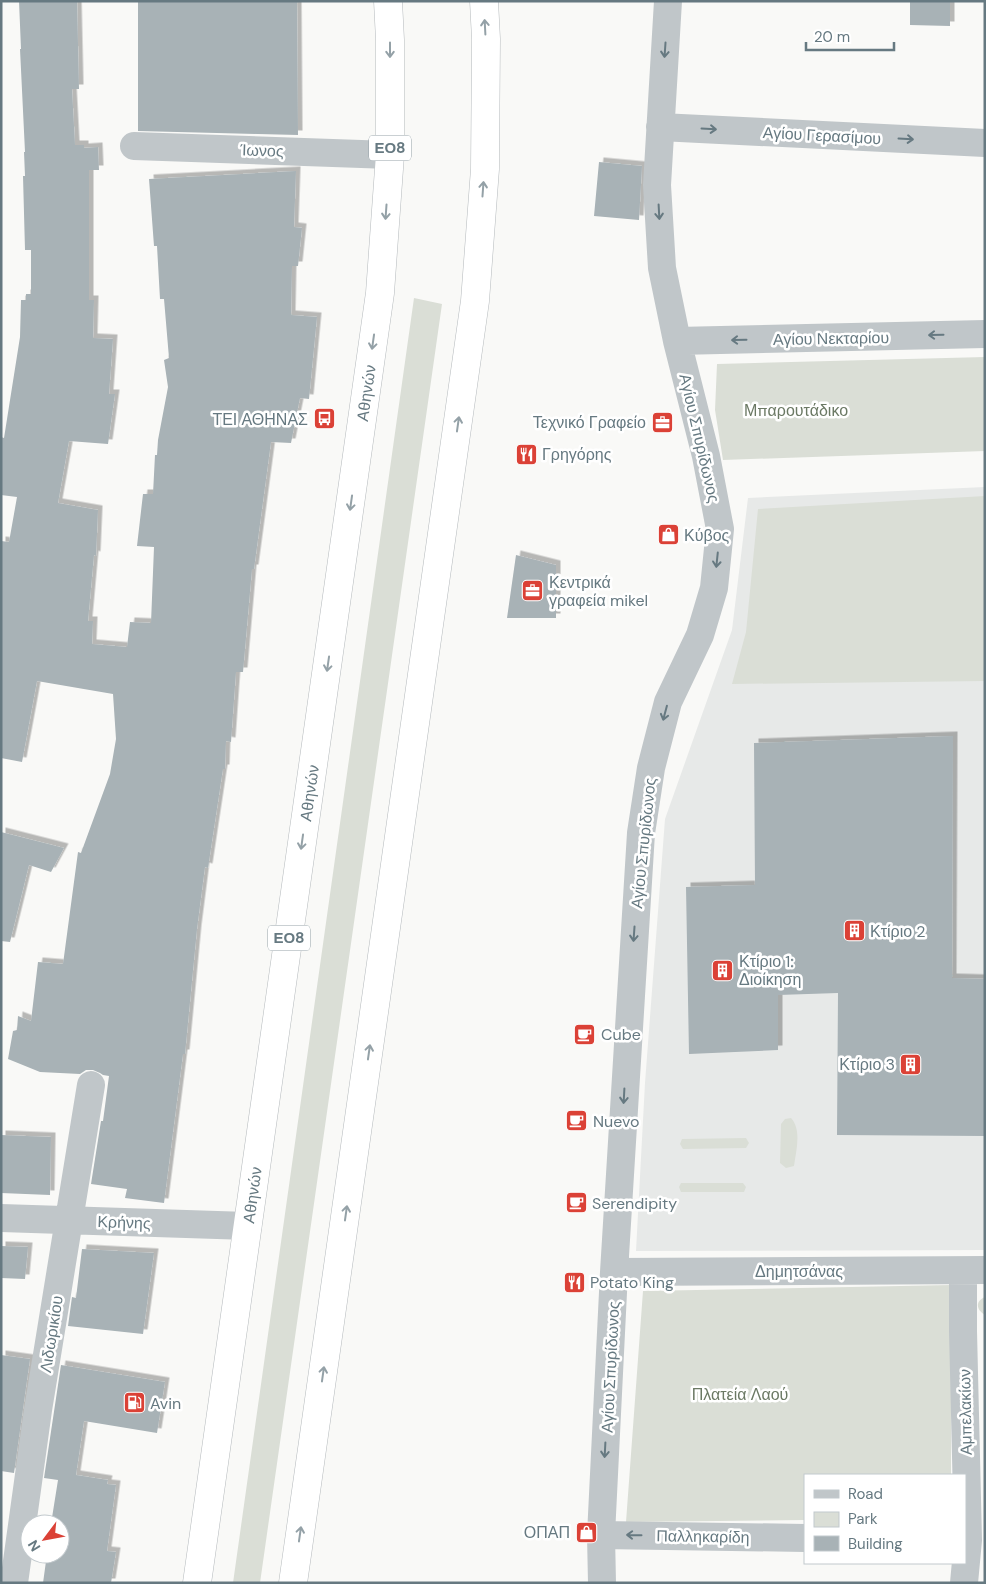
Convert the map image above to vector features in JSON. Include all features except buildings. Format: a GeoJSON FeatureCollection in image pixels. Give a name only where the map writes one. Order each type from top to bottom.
{"type":"FeatureCollection","features":[{"type":"Feature","properties":{"kind":"highway","name":"Αθηνών"},"geometry":{"type":"LineString","coordinates":[[197,1583],[380,294],[390,155],[388,1]]}},
{"type":"Feature","properties":{"kind":"highway"},"geometry":{"type":"LineString","coordinates":[[294,1583],[475,301],[485,169],[486,39],[484,1]]}},
{"type":"Feature","properties":{"kind":"street","name":"Αγίου Σπυρίδωνος"},"geometry":{"type":"LineString","coordinates":[[602,1583],[601,1535],[614,1272],[641,833],[651,768],[668,702],[700,635],[714,588],[720,529],[706,456],[676,341],[662,268],[657,184],[668,1]]}},
{"type":"Feature","properties":{"kind":"street","name":"Αγίου Γερασίμου"},"geometry":{"type":"LineString","coordinates":[[660,127],[985,143]]}},
{"type":"Feature","properties":{"kind":"street","name":"Ίωνος"},"geometry":{"type":"LineString","coordinates":[[134,146],[390,155]]}},
{"type":"Feature","properties":{"kind":"street","name":"Αγίου Νεκταρίου"},"geometry":{"type":"LineString","coordinates":[[676,341],[985,334]]}},
{"type":"Feature","properties":{"kind":"street","name":"Λιδωρικίου"},"geometry":{"type":"LineString","coordinates":[[14,1583],[38,1410],[91,1085]]}},
{"type":"Feature","properties":{"kind":"street","name":"Κρήνης"},"geometry":{"type":"LineString","coordinates":[[1,1218],[248,1226]]}},
{"type":"Feature","properties":{"kind":"street","name":"Δημητσάνας"},"geometry":{"type":"LineString","coordinates":[[614,1272],[974,1270]]}},
{"type":"Feature","properties":{"kind":"street","name":"Αμπελακίων"},"geometry":{"type":"LineString","coordinates":[[966,1540],[976,1498],[974,1270]]}},
{"type":"Feature","properties":{"kind":"street","name":"Παλληκαρίδη"},"geometry":{"type":"LineString","coordinates":[[601,1535],[804,1538]]}},
{"type":"Feature","properties":{"kind":"street","name":"Αμπελακίων"},"geometry":{"type":"LineString","coordinates":[[964,1583],[965,1564]]}},
{"type":"Feature","properties":{"kind":"shaded area"},"geometry":{"type":"Polygon","coordinates":[[[985,487],[985,1250],[636,1251],[645,1083],[665,819],[732,630],[748,498],[985,487]]]}},
{"type":"Feature","properties":{"kind":"green space"},"geometry":{"type":"Polygon","coordinates":[[[414,298],[442,304],[260,1583],[233,1583],[414,298]]]}},
{"type":"Feature","properties":{"kind":"green space","name":"Μπαρουτάδικο"},"geometry":{"type":"Polygon","coordinates":[[[985,357],[985,451],[723,460],[715,410],[717,364],[985,357]]]}},
{"type":"Feature","properties":{"kind":"green space"},"geometry":{"type":"Polygon","coordinates":[[[985,496],[985,681],[732,684],[746,632],[758,509],[985,496]]]}},
{"type":"Feature","properties":{"kind":"green space"},"geometry":{"type":"Polygon","coordinates":[[[791,1118],[796,1128],[797,1147],[794,1166],[786,1168],[780,1163],[781,1124],[785,1119],[791,1118]]]}},
{"type":"Feature","properties":{"kind":"green space"},"geometry":{"type":"Polygon","coordinates":[[[746,1138],[749,1143],[746,1148],[683,1149],[680,1144],[682,1139],[746,1138]]]}},
{"type":"Feature","properties":{"kind":"green space"},"geometry":{"type":"Polygon","coordinates":[[[681,1183],[743,1183],[746,1187],[744,1192],[681,1192],[679,1187],[681,1183]]]}},
{"type":"Feature","properties":{"kind":"green space","name":"Πλατεία Λαού"},"geometry":{"type":"Polygon","coordinates":[[[951,1285],[951,1474],[804,1474],[804,1520],[626,1522],[643,1291],[951,1285]]]}},
{"type":"Feature","properties":{"kind":"green space"},"geometry":{"type":"Polygon","coordinates":[[[985,1297],[985,1315],[978,1308],[978,1303],[985,1297]]]}},
{"type":"Feature","properties":{"kind":"place","name":"ΤΕΙ ΑΘΗΝΑΣ"},"geometry":{"type":"Point","coordinates":[324,419]}},
{"type":"Feature","properties":{"kind":"place","name":"Τεχνικό Γραφείο"},"geometry":{"type":"Point","coordinates":[662,422]}},
{"type":"Feature","properties":{"kind":"place","name":"Γρηγόρης"},"geometry":{"type":"Point","coordinates":[526,454]}},
{"type":"Feature","properties":{"kind":"place","name":"Κύβος"},"geometry":{"type":"Point","coordinates":[668,535]}},
{"type":"Feature","properties":{"kind":"place","name":"Κεντρικά γραφεία mikel"},"geometry":{"type":"Point","coordinates":[533,591]}},
{"type":"Feature","properties":{"kind":"place","name":"Κτίριο 2"},"geometry":{"type":"Point","coordinates":[854,931]}},
{"type":"Feature","properties":{"kind":"place","name":"Κτίριο 1: Διοίκηση"},"geometry":{"type":"Point","coordinates":[723,970]}},
{"type":"Feature","properties":{"kind":"place","name":"Cube"},"geometry":{"type":"Point","coordinates":[585,1034]}},
{"type":"Feature","properties":{"kind":"place","name":"Κτίριο 3"},"geometry":{"type":"Point","coordinates":[911,1064]}},
{"type":"Feature","properties":{"kind":"place","name":"Nuevo"},"geometry":{"type":"Point","coordinates":[577,1121]}},
{"type":"Feature","properties":{"kind":"place","name":"Serendipity"},"geometry":{"type":"Point","coordinates":[576,1203]}},
{"type":"Feature","properties":{"kind":"place","name":"Potato King"},"geometry":{"type":"Point","coordinates":[574,1282]}},
{"type":"Feature","properties":{"kind":"place","name":"Avin"},"geometry":{"type":"Point","coordinates":[134,1403]}},
{"type":"Feature","properties":{"kind":"place","name":"ΟΠΑΠ"},"geometry":{"type":"Point","coordinates":[586,1532]}}]}
